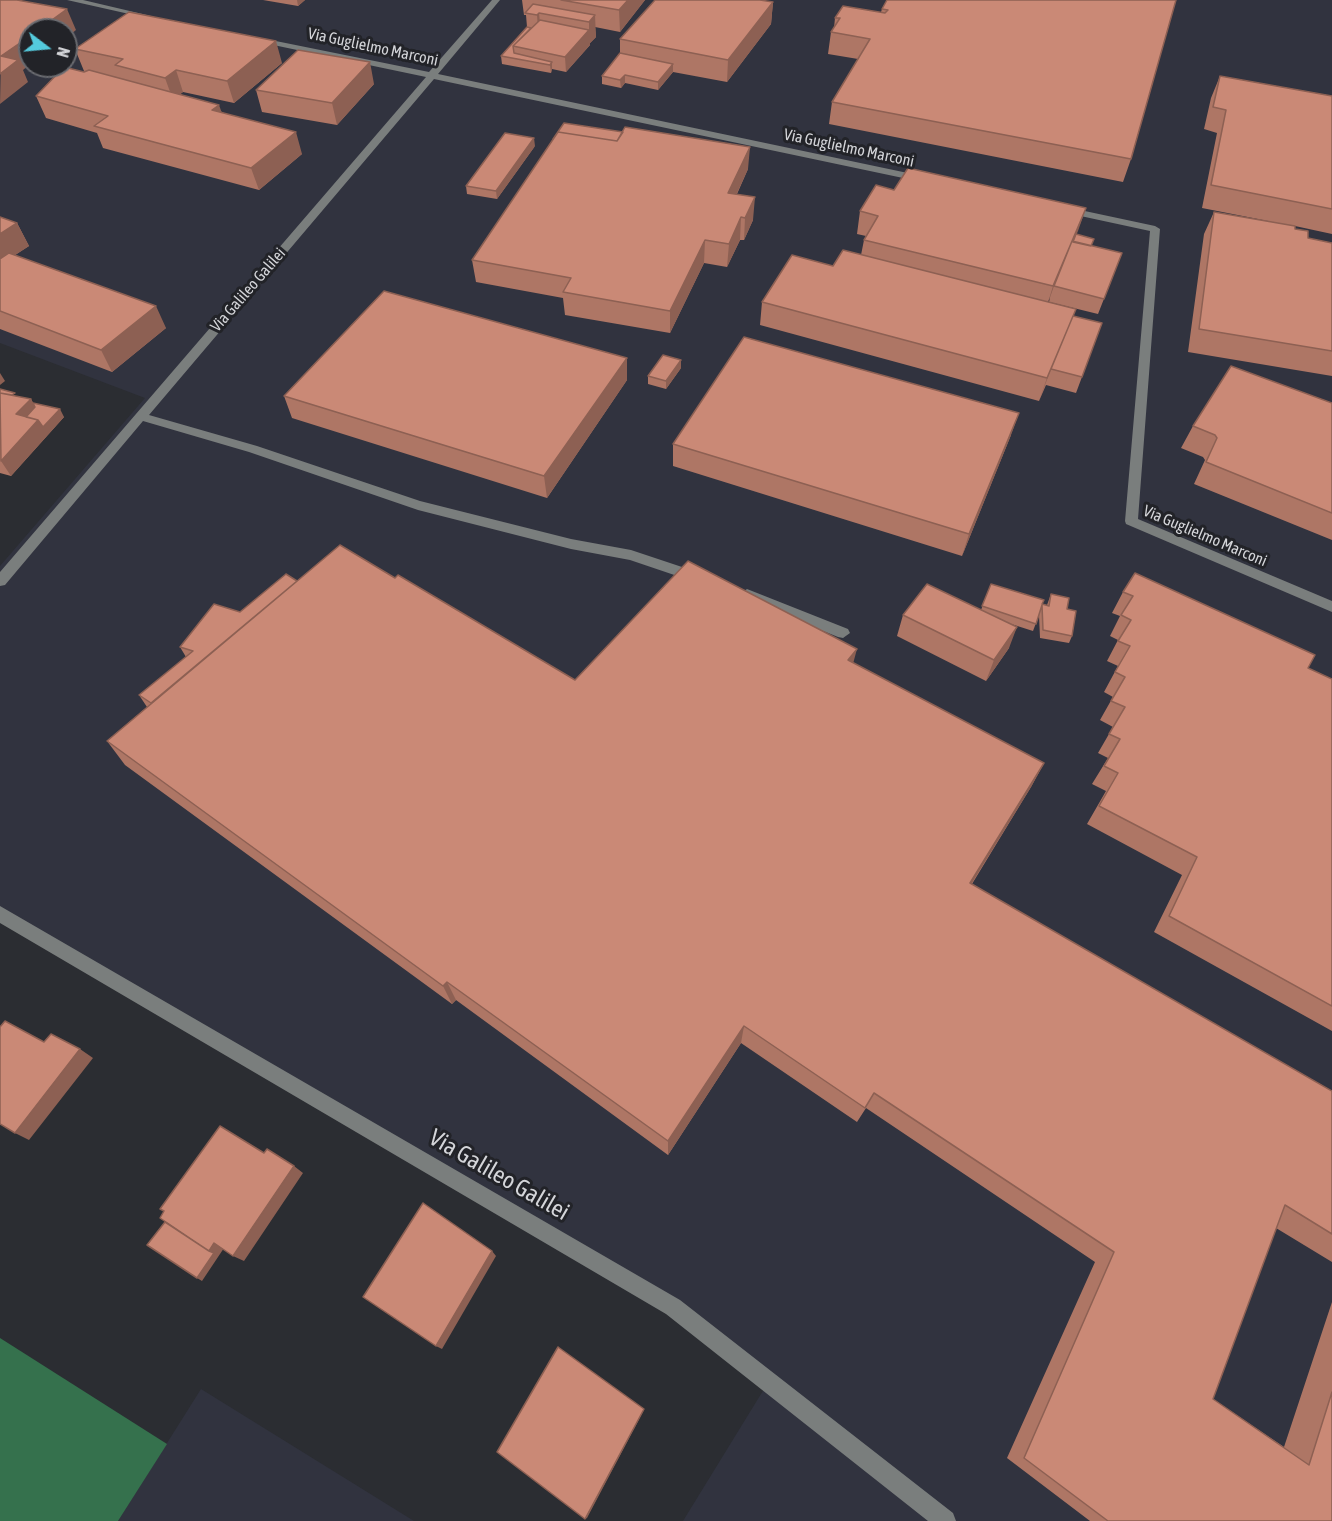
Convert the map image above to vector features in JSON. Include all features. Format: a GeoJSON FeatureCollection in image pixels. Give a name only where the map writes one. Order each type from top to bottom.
{"type":"FeatureCollection","features":[{"type":"Feature","properties":{"kind":"street"},"geometry":{"type":"LineString","coordinates":[[70,0],[163,19]]}},
{"type":"Feature","properties":{"kind":"street","name":"Via Galileo Galilei"},"geometry":{"type":"LineString","coordinates":[[0,581],[496,0]]}},
{"type":"Feature","properties":{"kind":"street","name":"Via Guglielmo Marconi"},"geometry":{"type":"LineString","coordinates":[[243,36],[933,182]]}},
{"type":"Feature","properties":{"kind":"street","name":"Via Guglielmo Marconi"},"geometry":{"type":"LineString","coordinates":[[1050,206],[1155,229],[1131,521],[1332,607]]}},
{"type":"Feature","properties":{"kind":"street"},"geometry":{"type":"LineString","coordinates":[[140,416],[253,449],[418,505],[572,544],[632,555],[714,583]]}},
{"type":"Feature","properties":{"kind":"street"},"geometry":{"type":"LineString","coordinates":[[735,590],[843,633]]}},
{"type":"Feature","properties":{"kind":"street","name":"Via Galileo Galilei"},"geometry":{"type":"LineString","coordinates":[[0,914],[673,1306],[945,1521]]}},
{"type":"Feature","properties":{"kind":"shaded area"},"geometry":{"type":"Polygon","coordinates":[[[0,0],[1332,0],[1332,1521],[683,1521],[769,1381],[672,1304],[0,907],[0,566],[145,398],[0,343],[0,0]]]}},
{"type":"Feature","properties":{"kind":"shaded area"},"geometry":{"type":"Polygon","coordinates":[[[201,1389],[414,1521],[118,1521],[201,1389]]]}},
{"type":"Feature","properties":{"kind":"green space"},"geometry":{"type":"Polygon","coordinates":[[[0,1338],[167,1444],[118,1521],[0,1521],[0,1338]]]}},
{"type":"Feature","properties":{"kind":"building"},"geometry":{"type":"Polygon","coordinates":[[[0,0],[17,0],[67,9],[55,18],[18,18],[18,44],[1,56],[18,60],[0,74],[0,0]]]}},
{"type":"Feature","properties":{"kind":"building"},"geometry":{"type":"Polygon","coordinates":[[[561,0],[628,0],[619,10],[561,0]]]}},
{"type":"Feature","properties":{"kind":"building"},"geometry":{"type":"Polygon","coordinates":[[[655,0],[773,2],[728,60],[620,39],[655,0]]]}},
{"type":"Feature","properties":{"kind":"building"},"geometry":{"type":"Polygon","coordinates":[[[887,0],[1176,0],[1131,159],[832,102],[870,39],[831,32],[840,18],[835,18],[843,6],[885,13],[888,10],[882,9],[887,0]]]}},
{"type":"Feature","properties":{"kind":"building"},"geometry":{"type":"Polygon","coordinates":[[[533,4],[595,15],[589,22],[539,13],[537,15],[525,13],[533,4]]]}},
{"type":"Feature","properties":{"kind":"building"},"geometry":{"type":"Polygon","coordinates":[[[129,12],[276,41],[227,81],[176,70],[165,78],[115,65],[123,59],[78,50],[78,47],[129,12]]]}},
{"type":"Feature","properties":{"kind":"building"},"geometry":{"type":"Polygon","coordinates":[[[540,20],[589,30],[565,57],[513,46],[540,20]]]}},
{"type":"Feature","properties":{"kind":"building"},"geometry":{"type":"Polygon","coordinates":[[[527,27],[531,28],[513,46],[514,53],[552,62],[550,65],[501,56],[527,27]]]}},
{"type":"Feature","properties":{"kind":"building"},"geometry":{"type":"Polygon","coordinates":[[[298,50],[370,62],[332,103],[256,90],[298,50]]]}},
{"type":"Feature","properties":{"kind":"building"},"geometry":{"type":"Polygon","coordinates":[[[620,53],[673,64],[658,82],[625,75],[620,80],[602,76],[620,53]]]}},
{"type":"Feature","properties":{"kind":"building"},"geometry":{"type":"Polygon","coordinates":[[[78,70],[89,70],[219,105],[212,110],[296,132],[251,168],[94,126],[108,116],[36,96],[53,78],[78,78],[78,70]]]}},
{"type":"Feature","properties":{"kind":"building"},"geometry":{"type":"Polygon","coordinates":[[[1220,76],[1332,96],[1332,209],[1211,185],[1226,110],[1213,107],[1220,76]]]}},
{"type":"Feature","properties":{"kind":"building"},"geometry":{"type":"Polygon","coordinates":[[[564,123],[623,132],[617,141],[558,132],[553,139],[564,123]]]}},
{"type":"Feature","properties":{"kind":"building"},"geometry":{"type":"Polygon","coordinates":[[[625,127],[750,147],[728,193],[755,197],[745,218],[741,217],[729,244],[705,240],[670,311],[563,292],[571,278],[472,260],[558,132],[617,141],[625,127]]]}},
{"type":"Feature","properties":{"kind":"building"},"geometry":{"type":"Polygon","coordinates":[[[505,133],[534,138],[496,191],[466,186],[505,133]]]}},
{"type":"Feature","properties":{"kind":"building"},"geometry":{"type":"Polygon","coordinates":[[[908,168],[1086,208],[1053,286],[864,240],[878,216],[860,211],[876,185],[894,190],[908,168]]]}},
{"type":"Feature","properties":{"kind":"building"},"geometry":{"type":"Polygon","coordinates":[[[1214,212],[1295,226],[1295,229],[1308,231],[1308,238],[1332,243],[1332,351],[1199,329],[1214,212]]]}},
{"type":"Feature","properties":{"kind":"building"},"geometry":{"type":"Polygon","coordinates":[[[0,217],[17,223],[0,234],[0,217]]]}},
{"type":"Feature","properties":{"kind":"building"},"geometry":{"type":"Polygon","coordinates":[[[1076,234],[1094,239],[1091,246],[1073,242],[1076,234]]]}},
{"type":"Feature","properties":{"kind":"building"},"geometry":{"type":"Polygon","coordinates":[[[1072,241],[1122,253],[1104,299],[1054,286],[1072,241]]]}},
{"type":"Feature","properties":{"kind":"building"},"geometry":{"type":"Polygon","coordinates":[[[843,250],[1076,309],[1047,378],[762,302],[792,255],[833,266],[843,250]]]}},
{"type":"Feature","properties":{"kind":"building"},"geometry":{"type":"Polygon","coordinates":[[[9,253],[156,306],[101,350],[0,311],[0,259],[9,253]]]}},
{"type":"Feature","properties":{"kind":"building"},"geometry":{"type":"Polygon","coordinates":[[[384,291],[627,358],[544,476],[284,396],[384,291]]]}},
{"type":"Feature","properties":{"kind":"building"},"geometry":{"type":"Polygon","coordinates":[[[1073,316],[1102,323],[1082,377],[1051,369],[1073,316]]]}},
{"type":"Feature","properties":{"kind":"building"},"geometry":{"type":"Polygon","coordinates":[[[744,337],[1019,413],[969,534],[673,444],[744,337]]]}},
{"type":"Feature","properties":{"kind":"building"},"geometry":{"type":"Polygon","coordinates":[[[663,355],[681,360],[666,381],[648,376],[663,355]]]}},
{"type":"Feature","properties":{"kind":"building"},"geometry":{"type":"Polygon","coordinates":[[[1231,366],[1332,403],[1332,513],[1206,462],[1217,438],[1193,426],[1231,366]]]}},
{"type":"Feature","properties":{"kind":"building"},"geometry":{"type":"Polygon","coordinates":[[[0,389],[15,393],[12,395],[0,393],[0,389]]]}},
{"type":"Feature","properties":{"kind":"building"},"geometry":{"type":"Polygon","coordinates":[[[0,393],[31,399],[16,414],[38,420],[1,461],[0,393]]]}},
{"type":"Feature","properties":{"kind":"building"},"geometry":{"type":"Polygon","coordinates":[[[33,403],[60,409],[43,427],[38,420],[26,417],[35,407],[33,403]]]}},
{"type":"Feature","properties":{"kind":"building"},"geometry":{"type":"Polygon","coordinates":[[[340,545],[395,578],[398,575],[575,680],[688,561],[857,649],[848,660],[1044,763],[970,883],[1332,1091],[1332,1234],[1285,1205],[1213,1399],[1309,1465],[1332,1392],[1332,1521],[1108,1521],[1024,1458],[1114,1252],[874,1093],[865,1108],[744,1026],[668,1141],[447,982],[443,986],[107,741],[340,545]]]}},
{"type":"Feature","properties":{"kind":"building"},"geometry":{"type":"Polygon","coordinates":[[[1135,573],[1315,655],[1308,668],[1332,679],[1332,1006],[1169,916],[1197,857],[1099,806],[1118,773],[1104,766],[1120,739],[1109,734],[1125,707],[1111,701],[1125,677],[1115,672],[1130,646],[1118,641],[1131,620],[1121,615],[1133,596],[1123,592],[1135,573]]]}},
{"type":"Feature","properties":{"kind":"building"},"geometry":{"type":"Polygon","coordinates":[[[286,574],[297,581],[151,703],[139,695],[193,651],[180,647],[214,604],[240,612],[286,574]]]}},
{"type":"Feature","properties":{"kind":"building"},"geometry":{"type":"Polygon","coordinates":[[[927,584],[1017,627],[994,660],[903,615],[927,584]]]}},
{"type":"Feature","properties":{"kind":"building"},"geometry":{"type":"Polygon","coordinates":[[[991,584],[1044,600],[1042,604],[1049,606],[1051,594],[1069,598],[1067,609],[1076,611],[1072,636],[1043,630],[1042,605],[1036,624],[982,606],[991,584]]]}},
{"type":"Feature","properties":{"kind":"building"},"geometry":{"type":"Polygon","coordinates":[[[5,1021],[44,1042],[51,1034],[80,1049],[15,1133],[0,1124],[0,1027],[5,1021]]]}},
{"type":"Feature","properties":{"kind":"building"},"geometry":{"type":"Polygon","coordinates":[[[220,1126],[264,1153],[267,1149],[294,1166],[233,1256],[214,1243],[209,1251],[160,1218],[164,1211],[160,1209],[220,1126]]]}},
{"type":"Feature","properties":{"kind":"building"},"geometry":{"type":"Polygon","coordinates":[[[423,1203],[492,1251],[436,1346],[363,1297],[423,1203]]]}},
{"type":"Feature","properties":{"kind":"building"},"geometry":{"type":"Polygon","coordinates":[[[165,1222],[214,1253],[197,1278],[147,1245],[165,1222]]]}},
{"type":"Feature","properties":{"kind":"building"},"geometry":{"type":"Polygon","coordinates":[[[558,1347],[644,1409],[585,1519],[497,1452],[558,1347]]]}}]}
